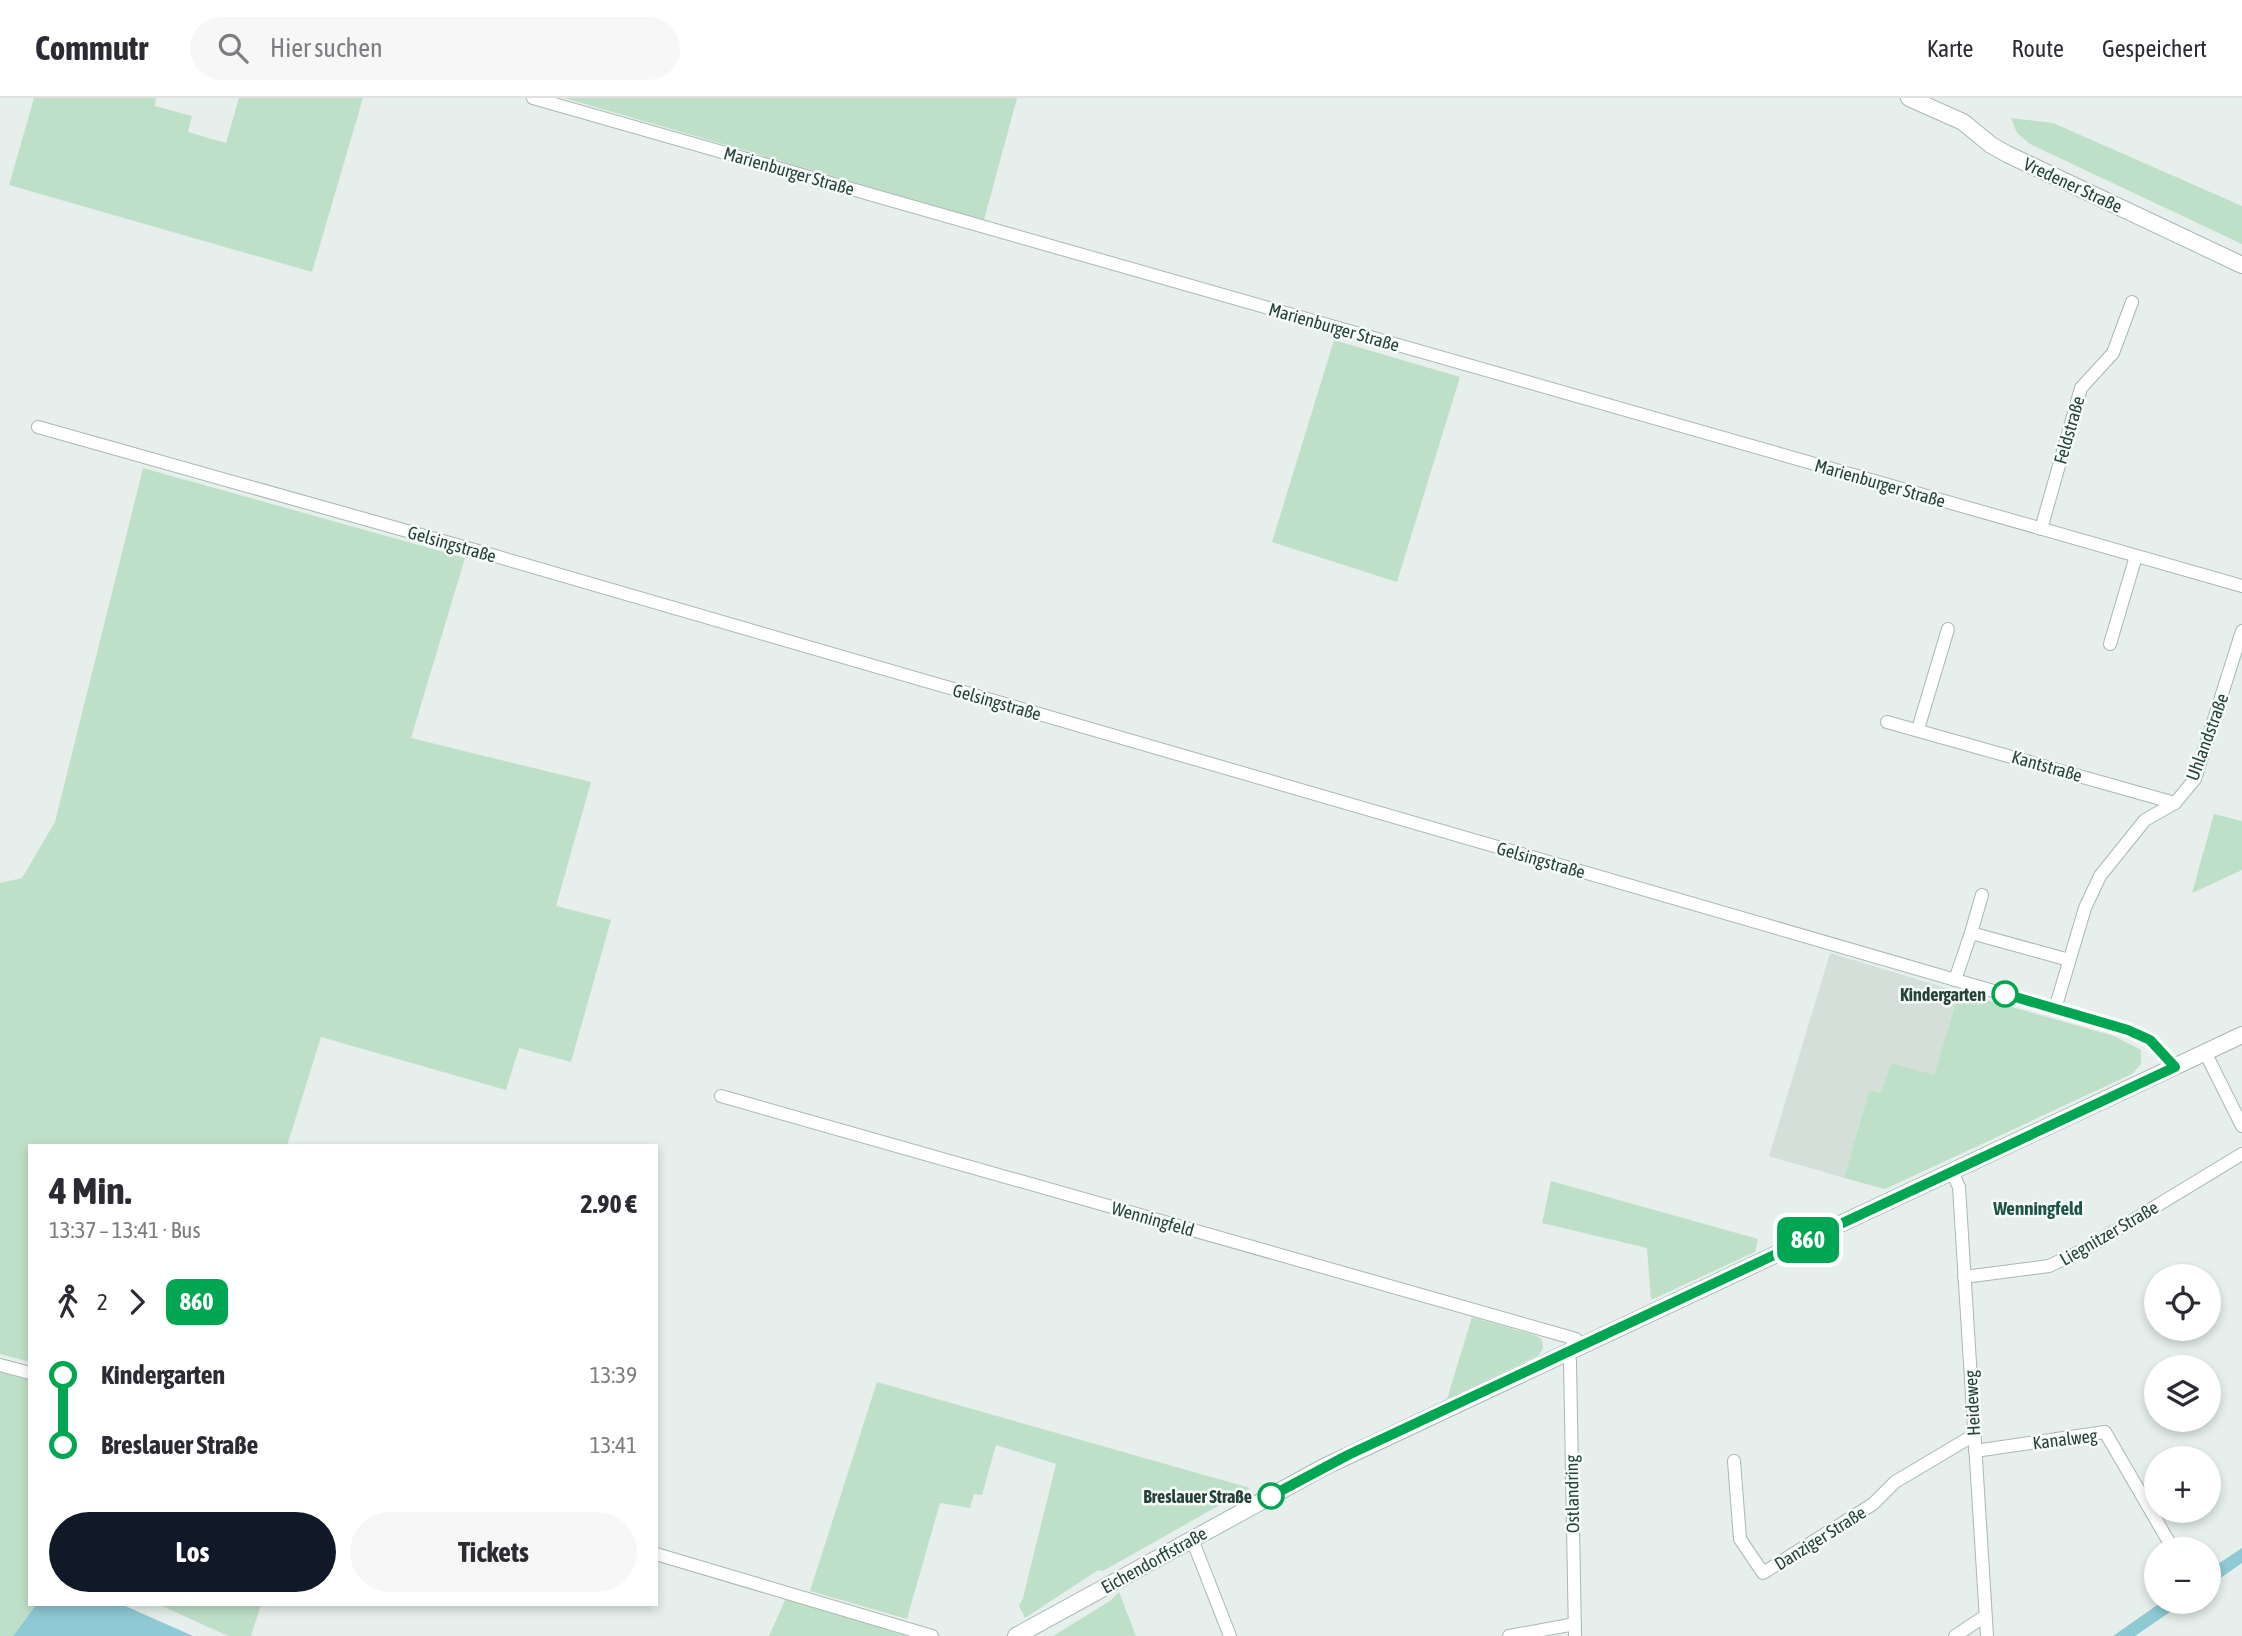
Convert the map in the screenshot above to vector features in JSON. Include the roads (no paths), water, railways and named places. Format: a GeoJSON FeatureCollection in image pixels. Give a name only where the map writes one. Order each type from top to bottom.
{"type":"FeatureCollection","features":[{"type":"Feature","properties":{"kind":"street","name":"Marienburger Straße"},"geometry":{"type":"LineString","coordinates":[[533,98],[2242,586]]}},
{"type":"Feature","properties":{"kind":"street","name":"Vredener Straße"},"geometry":{"type":"LineString","coordinates":[[1909,98],[1963,122],[2007,155],[2242,265]]}},
{"type":"Feature","properties":{"kind":"street","name":"Feldstraße"},"geometry":{"type":"LineString","coordinates":[[2040,529],[2081,388],[2113,354],[2132,302]]}},
{"type":"Feature","properties":{"kind":"street","name":"Gelsingstraße"},"geometry":{"type":"LineString","coordinates":[[38,427],[471,549],[2128,1030],[2150,1040],[2175,1067]]}},
{"type":"Feature","properties":{"kind":"street"},"geometry":{"type":"LineString","coordinates":[[2110,644],[2136,556]]}},
{"type":"Feature","properties":{"kind":"street"},"geometry":{"type":"LineString","coordinates":[[1918,729],[1948,629]]}},
{"type":"Feature","properties":{"kind":"street","name":"Uhlandstraße"},"geometry":{"type":"LineString","coordinates":[[2055,1009],[2085,908],[2100,876],[2144,820],[2175,803],[2195,779],[2242,631]]}},
{"type":"Feature","properties":{"kind":"street","name":"Kantstraße"},"geometry":{"type":"LineString","coordinates":[[1887,722],[2175,803]]}},
{"type":"Feature","properties":{"kind":"street"},"geometry":{"type":"LineString","coordinates":[[1955,980],[1982,895]]}},
{"type":"Feature","properties":{"kind":"street"},"geometry":{"type":"LineString","coordinates":[[1970,933],[2069,960]]}},
{"type":"Feature","properties":{"kind":"street","name":"Eichendorffstraße"},"geometry":{"type":"LineString","coordinates":[[1016,1636],[1324,1467],[2242,1035]]}},
{"type":"Feature","properties":{"kind":"street"},"geometry":{"type":"LineString","coordinates":[[2205,1052],[2242,1126]]}},
{"type":"Feature","properties":{"kind":"street","name":"Wenningfeld"},"geometry":{"type":"LineString","coordinates":[[721,1096],[1576,1339],[1574,1350]]}},
{"type":"Feature","properties":{"kind":"street","name":"Liegnitzer Straße"},"geometry":{"type":"LineString","coordinates":[[1964,1277],[2049,1266],[2087,1248],[2242,1154]]}},
{"type":"Feature","properties":{"kind":"street","name":"Heideweg"},"geometry":{"type":"LineString","coordinates":[[1952,1172],[1959,1187],[1987,1636]]}},
{"type":"Feature","properties":{"kind":"street","name":"Ostlandring"},"geometry":{"type":"LineString","coordinates":[[1574,1350],[1570,1361],[1575,1630]]}},
{"type":"Feature","properties":{"kind":"street"},"geometry":{"type":"LineString","coordinates":[[0,1364],[28,1372]]}},
{"type":"Feature","properties":{"kind":"street","name":"Kanalweg"},"geometry":{"type":"LineString","coordinates":[[1975,1451],[2105,1432],[2166,1537]]}},
{"type":"Feature","properties":{"kind":"street","name":"Danziger Straße"},"geometry":{"type":"LineString","coordinates":[[1734,1461],[1740,1539],[1763,1573],[1873,1504],[1895,1482],[1974,1435]]}},
{"type":"Feature","properties":{"kind":"street"},"geometry":{"type":"LineString","coordinates":[[1192,1539],[1230,1636]]}},
{"type":"Feature","properties":{"kind":"street"},"geometry":{"type":"LineString","coordinates":[[658,1555],[932,1636]]}},
{"type":"Feature","properties":{"kind":"street"},"geometry":{"type":"LineString","coordinates":[[1955,1636],[1985,1616]]}},
{"type":"Feature","properties":{"kind":"street"},"geometry":{"type":"LineString","coordinates":[[1509,1636],[1575,1630]]}},
{"type":"Feature","properties":{"kind":"water"},"geometry":{"type":"Polygon","coordinates":[[[2242,1548],[2242,1563],[2221,1578],[2221,1562],[2242,1548]]]}},
{"type":"Feature","properties":{"kind":"water"},"geometry":{"type":"Polygon","coordinates":[[[35,1606],[125,1606],[193,1636],[13,1636],[35,1606]]]}},
{"type":"Feature","properties":{"kind":"water"},"geometry":{"type":"Polygon","coordinates":[[[2144,1614],[2167,1614],[2135,1636],[2113,1636],[2144,1614]]]}},
{"type":"Feature","properties":{"kind":"place","name":"Kindergarten"},"geometry":{"type":"Point","coordinates":[2005,994]}},
{"type":"Feature","properties":{"kind":"place","name":"Breslauer Straße"},"geometry":{"type":"Point","coordinates":[1271,1496]}},
{"type":"Feature","properties":{"kind":"district","name":"Wenningfeld"},"geometry":{"type":"Point","coordinates":[2038,1208]}}]}
